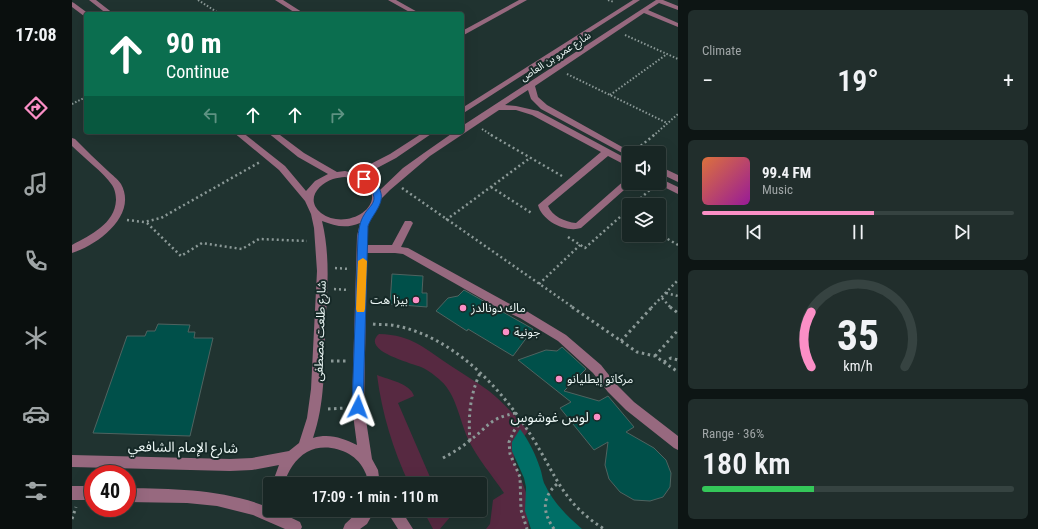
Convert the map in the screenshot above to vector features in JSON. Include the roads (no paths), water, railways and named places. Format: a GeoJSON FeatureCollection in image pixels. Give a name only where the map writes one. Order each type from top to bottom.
{"type":"FeatureCollection","features":[{"type":"Feature","properties":{"kind":"street"},"geometry":{"type":"LineString","coordinates":[[92,0],[108,12]]}},
{"type":"Feature","properties":{"kind":"street"},"geometry":{"type":"LineString","coordinates":[[278,0],[299,12]]}},
{"type":"Feature","properties":{"kind":"street"},"geometry":{"type":"LineString","coordinates":[[391,0],[414,12]]}},
{"type":"Feature","properties":{"kind":"street"},"geometry":{"type":"LineString","coordinates":[[504,0],[515,5]]}},
{"type":"Feature","properties":{"kind":"street"},"geometry":{"type":"LineString","coordinates":[[464,33],[524,0]]}},
{"type":"Feature","properties":{"kind":"street","name":"شارع عمرو بن العاص"},"geometry":{"type":"LineString","coordinates":[[464,108],[637,0]]}},
{"type":"Feature","properties":{"kind":"street"},"geometry":{"type":"LineString","coordinates":[[660,0],[678,8]]}},
{"type":"Feature","properties":{"kind":"street","name":"شارع عمرو بن العاص"},"geometry":{"type":"LineString","coordinates":[[464,129],[660,0]]}},
{"type":"Feature","properties":{"kind":"street"},"geometry":{"type":"LineString","coordinates":[[72,4],[84,13]]}},
{"type":"Feature","properties":{"kind":"street"},"geometry":{"type":"LineString","coordinates":[[644,11],[678,25]]}},
{"type":"Feature","properties":{"kind":"street"},"geometry":{"type":"LineString","coordinates":[[597,25],[602,30],[613,31]]}},
{"type":"Feature","properties":{"kind":"street"},"geometry":{"type":"LineString","coordinates":[[584,33],[599,40]]}},
{"type":"Feature","properties":{"kind":"street"},"geometry":{"type":"LineString","coordinates":[[531,84],[530,90],[533,96],[544,107],[622,149]]}},
{"type":"Feature","properties":{"kind":"street"},"geometry":{"type":"LineString","coordinates":[[496,108],[516,108],[535,113],[622,160]]}},
{"type":"Feature","properties":{"kind":"street"},"geometry":{"type":"LineString","coordinates":[[240,134],[269,157],[291,178],[308,199],[310,207],[315,214],[324,219],[346,223],[368,216]]}},
{"type":"Feature","properties":{"kind":"street"},"geometry":{"type":"LineString","coordinates":[[274,134],[307,158],[336,175]]}},
{"type":"Feature","properties":{"kind":"street"},"geometry":{"type":"LineString","coordinates":[[355,176],[393,156],[427,134]]}},
{"type":"Feature","properties":{"kind":"street","name":"شارع عمرو بن العاص"},"geometry":{"type":"LineString","coordinates":[[378,197],[397,177],[418,160],[457,134]]}},
{"type":"Feature","properties":{"kind":"street"},"geometry":{"type":"LineString","coordinates":[[72,141],[117,185],[121,194],[119,213],[111,224],[100,233],[72,249]]}},
{"type":"Feature","properties":{"kind":"street"},"geometry":{"type":"LineString","coordinates":[[606,152],[543,205],[543,209],[567,226],[572,227],[581,224],[622,187]]}},
{"type":"Feature","properties":{"kind":"street"},"geometry":{"type":"LineString","coordinates":[[666,173],[678,179]]}},
{"type":"Feature","properties":{"kind":"street"},"geometry":{"type":"LineString","coordinates":[[308,199],[310,191],[316,184],[326,178],[336,175],[355,176],[364,179],[376,190],[378,197],[374,210],[368,216],[363,226],[358,407],[366,461],[373,477]]}},
{"type":"Feature","properties":{"kind":"street"},"geometry":{"type":"LineString","coordinates":[[666,186],[678,191]]}},
{"type":"Feature","properties":{"kind":"street","name":"شارع طلعت مصطفى"},"geometry":{"type":"LineString","coordinates":[[304,447],[312,429],[316,410],[319,361],[322,241],[315,214]]}},
{"type":"Feature","properties":{"kind":"street"},"geometry":{"type":"LineString","coordinates":[[395,248],[408,223]]}},
{"type":"Feature","properties":{"kind":"street"},"geometry":{"type":"LineString","coordinates":[[362,248],[395,248],[405,251],[504,306],[524,315],[562,338],[597,369],[612,388],[630,406],[678,444]]}},
{"type":"Feature","properties":{"kind":"street"},"geometry":{"type":"LineString","coordinates":[[280,477],[283,469],[293,456],[304,447],[318,442],[332,441],[345,444],[357,451],[366,461]]}},
{"type":"Feature","properties":{"kind":"street","name":"شارع الإمام الشافعي"},"geometry":{"type":"LineString","coordinates":[[72,461],[230,465],[252,464],[293,456]]}},
{"type":"Feature","properties":{"kind":"street"},"geometry":{"type":"LineString","coordinates":[[72,493],[84,493]]}},
{"type":"Feature","properties":{"kind":"street"},"geometry":{"type":"LineString","coordinates":[[136,495],[199,498],[247,506],[297,528]]}},
{"type":"Feature","properties":{"kind":"street"},"geometry":{"type":"LineString","coordinates":[[286,517],[297,528]]}},
{"type":"Feature","properties":{"kind":"street"},"geometry":{"type":"LineString","coordinates":[[350,529],[363,517]]}},
{"type":"Feature","properties":{"kind":"street"},"geometry":{"type":"LineString","coordinates":[[398,517],[406,529]]}},
{"type":"Feature","properties":{"kind":"water"},"geometry":{"type":"Polygon","coordinates":[[[520,429],[534,452],[544,483],[551,496],[565,513],[582,529],[531,529],[525,511],[526,487],[524,478],[512,451],[512,442],[520,429]]]}},
{"type":"Feature","properties":{"kind":"place","name":"بيزا هت"},"geometry":{"type":"Point","coordinates":[416,300]}},
{"type":"Feature","properties":{"kind":"place","name":"ماك دونالدز"},"geometry":{"type":"Point","coordinates":[463,308]}},
{"type":"Feature","properties":{"kind":"place","name":"جونية"},"geometry":{"type":"Point","coordinates":[506,332]}},
{"type":"Feature","properties":{"kind":"place","name":"مركاتو إيطليانو"},"geometry":{"type":"Point","coordinates":[559,379]}},
{"type":"Feature","properties":{"kind":"place","name":"لوس غوشوس"},"geometry":{"type":"Point","coordinates":[597,417]}}]}
